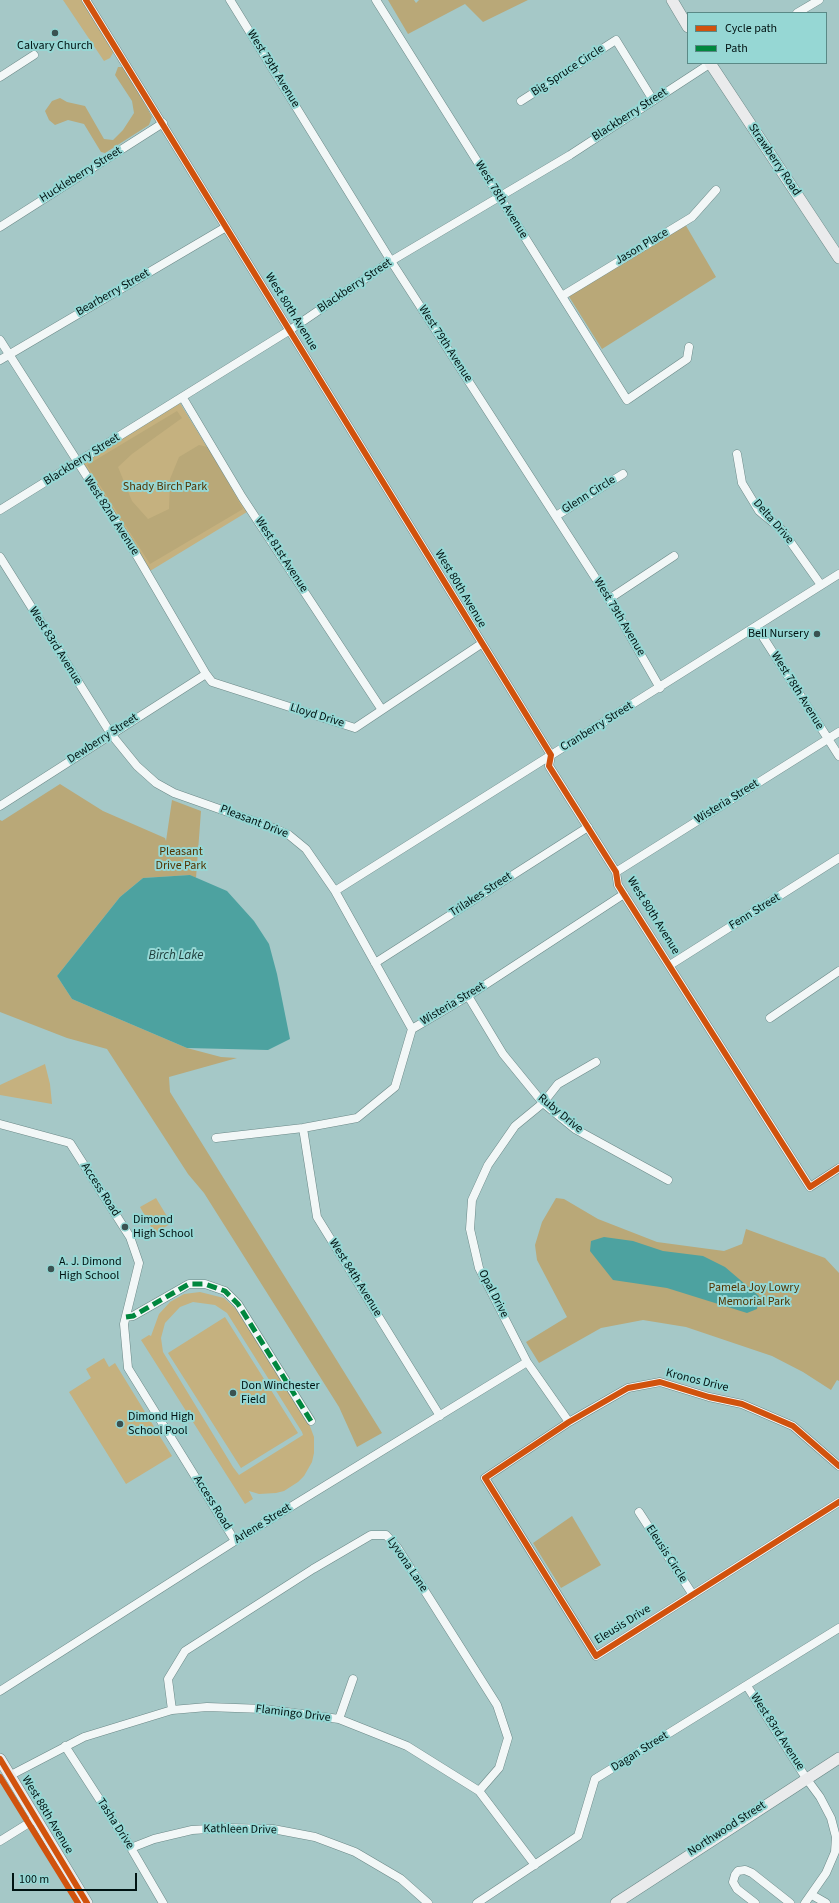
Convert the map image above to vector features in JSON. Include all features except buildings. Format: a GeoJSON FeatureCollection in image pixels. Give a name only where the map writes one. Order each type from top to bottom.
{"type":"FeatureCollection","features":[{"type":"Feature","properties":{"kind":"street","name":"West 80th Avenue"},"geometry":{"type":"LineString","coordinates":[[86,0],[290,330],[481,644],[551,755],[549,766],[616,872],[618,885],[810,1187],[839,1168]]}},
{"type":"Feature","properties":{"kind":"street","name":"West 79th Avenue"},"geometry":{"type":"LineString","coordinates":[[230,0],[391,261],[609,600],[660,688]]}},
{"type":"Feature","properties":{"kind":"street","name":"West 78th Avenue"},"geometry":{"type":"LineString","coordinates":[[376,0],[627,400],[687,358],[689,347]]}},
{"type":"Feature","properties":{"kind":"street"},"geometry":{"type":"LineString","coordinates":[[672,0],[687,25]]}},
{"type":"Feature","properties":{"kind":"street"},"geometry":{"type":"LineString","coordinates":[[799,12],[819,0]]}},
{"type":"Feature","properties":{"kind":"street","name":"Big Spruce Circle"},"geometry":{"type":"LineString","coordinates":[[521,101],[616,40],[653,100]]}},
{"type":"Feature","properties":{"kind":"street"},"geometry":{"type":"LineString","coordinates":[[0,77],[34,55]]}},
{"type":"Feature","properties":{"kind":"street","name":"Blackberry Street"},"geometry":{"type":"LineString","coordinates":[[0,510],[183,398],[290,330],[391,261],[570,155],[708,64]]}},
{"type":"Feature","properties":{"kind":"street","name":"Strawberry Road"},"geometry":{"type":"LineString","coordinates":[[711,64],[839,258]]}},
{"type":"Feature","properties":{"kind":"street","name":"Huckleberry Street"},"geometry":{"type":"LineString","coordinates":[[0,227],[163,123]]}},
{"type":"Feature","properties":{"kind":"street","name":"Jason Place"},"geometry":{"type":"LineString","coordinates":[[562,296],[692,217],[716,190]]}},
{"type":"Feature","properties":{"kind":"street","name":"Bearberry Street"},"geometry":{"type":"LineString","coordinates":[[0,360],[226,227]]}},
{"type":"Feature","properties":{"kind":"street","name":"West 82nd Avenue"},"geometry":{"type":"LineString","coordinates":[[0,340],[130,544],[206,674]]}},
{"type":"Feature","properties":{"kind":"street","name":"West 81st Avenue"},"geometry":{"type":"LineString","coordinates":[[183,398],[242,497],[382,710]]}},
{"type":"Feature","properties":{"kind":"street","name":"Delta Drive"},"geometry":{"type":"LineString","coordinates":[[737,454],[742,483],[759,511],[782,530],[821,585]]}},
{"type":"Feature","properties":{"kind":"street","name":"Glenn Circle"},"geometry":{"type":"LineString","coordinates":[[556,516],[623,474]]}},
{"type":"Feature","properties":{"kind":"street"},"geometry":{"type":"LineString","coordinates":[[609,600],[674,556]]}},
{"type":"Feature","properties":{"kind":"street","name":"West 83rd Avenue"},"geometry":{"type":"LineString","coordinates":[[0,557],[111,734]]}},
{"type":"Feature","properties":{"kind":"street","name":"Cranberry Street"},"geometry":{"type":"LineString","coordinates":[[335,891],[839,574]]}},
{"type":"Feature","properties":{"kind":"street","name":"West 78th Avenue"},"geometry":{"type":"LineString","coordinates":[[756,626],[839,756]]}},
{"type":"Feature","properties":{"kind":"street","name":"Lloyd Drive"},"geometry":{"type":"LineString","coordinates":[[206,674],[212,682],[233,690],[355,728],[481,644]]}},
{"type":"Feature","properties":{"kind":"street","name":"Dewberry Street"},"geometry":{"type":"LineString","coordinates":[[0,806],[206,674]]}},
{"type":"Feature","properties":{"kind":"street","name":"Wisteria Street"},"geometry":{"type":"LineString","coordinates":[[616,872],[839,732]]}},
{"type":"Feature","properties":{"kind":"street","name":"Pleasant Drive"},"geometry":{"type":"LineString","coordinates":[[111,734],[137,766],[156,783],[174,793],[247,817],[289,835],[306,849],[335,891],[412,1029]]}},
{"type":"Feature","properties":{"kind":"street","name":"Trilakes Street"},"geometry":{"type":"LineString","coordinates":[[375,963],[588,827]]}},
{"type":"Feature","properties":{"kind":"street","name":"Fenn Street"},"geometry":{"type":"LineString","coordinates":[[670,965],[839,858]]}},
{"type":"Feature","properties":{"kind":"street","name":"Wisteria Street"},"geometry":{"type":"LineString","coordinates":[[216,1138],[303,1128],[357,1118],[395,1087],[412,1029],[468,996],[624,894]]}},
{"type":"Feature","properties":{"kind":"street"},"geometry":{"type":"LineString","coordinates":[[770,1018],[839,972]]}},
{"type":"Feature","properties":{"kind":"street","name":"Ruby Drive"},"geometry":{"type":"LineString","coordinates":[[468,996],[503,1054],[543,1103],[575,1129],[668,1180]]}},
{"type":"Feature","properties":{"kind":"street","name":"Opal Drive"},"geometry":{"type":"LineString","coordinates":[[569,1422],[528,1362],[479,1268],[470,1229],[472,1200],[488,1165],[515,1126],[543,1103],[558,1084],[596,1062]]}},
{"type":"Feature","properties":{"kind":"street","name":"Access Road"},"geometry":{"type":"LineString","coordinates":[[0,1124],[70,1143],[130,1237],[138,1263],[124,1324],[128,1368],[235,1541]]}},
{"type":"Feature","properties":{"kind":"street","name":"West 84th Avenue"},"geometry":{"type":"LineString","coordinates":[[303,1128],[317,1217],[440,1416]]}},
{"type":"Feature","properties":{"kind":"street"},"geometry":{"type":"LineString","coordinates":[[126,1317],[133,1316],[189,1284],[206,1284],[225,1291],[238,1304],[311,1421]]}},
{"type":"Feature","properties":{"kind":"street","name":"Arlene Street"},"geometry":{"type":"LineString","coordinates":[[0,1691],[235,1541],[528,1362]]}},
{"type":"Feature","properties":{"kind":"street","name":"Kronos Drive"},"geometry":{"type":"LineString","coordinates":[[485,1478],[569,1422],[628,1388],[660,1382],[709,1397],[742,1404],[793,1426],[839,1466]]}},
{"type":"Feature","properties":{"kind":"street","name":"Eleusis Drive"},"geometry":{"type":"LineString","coordinates":[[485,1478],[596,1656],[839,1502]]}},
{"type":"Feature","properties":{"kind":"street","name":"Eleusis Circle"},"geometry":{"type":"LineString","coordinates":[[639,1512],[693,1595]]}},
{"type":"Feature","properties":{"kind":"street","name":"Lyvona Lane"},"geometry":{"type":"LineString","coordinates":[[172,1710],[168,1679],[185,1651],[371,1535],[386,1535],[397,1547],[497,1705],[508,1738],[499,1768],[479,1791]]}},
{"type":"Feature","properties":{"kind":"street","name":"Dagan Street"},"geometry":{"type":"LineString","coordinates":[[483,1902],[578,1836],[595,1779],[839,1628]]}},
{"type":"Feature","properties":{"kind":"street"},"geometry":{"type":"LineString","coordinates":[[339,1719],[353,1679]]}},
{"type":"Feature","properties":{"kind":"street","name":"West 83rd Avenue"},"geometry":{"type":"LineString","coordinates":[[747,1686],[806,1778],[820,1796],[831,1818],[836,1837],[836,1852],[826,1873],[805,1903]]}},
{"type":"Feature","properties":{"kind":"street","name":"Flamingo Drive"},"geometry":{"type":"LineString","coordinates":[[11,1775],[84,1737],[172,1710],[207,1707],[264,1708],[339,1719],[407,1746],[479,1791],[536,1865]]}},
{"type":"Feature","properties":{"kind":"street","name":"Tasha Drive"},"geometry":{"type":"LineString","coordinates":[[65,1746],[131,1848],[163,1903]]}},
{"type":"Feature","properties":{"kind":"street","name":"Northwood Street"},"geometry":{"type":"LineString","coordinates":[[616,1903],[806,1778],[839,1758]]}},
{"type":"Feature","properties":{"kind":"street","name":"West 88th Avenue"},"geometry":{"type":"LineString","coordinates":[[0,1759],[87,1903]]}},
{"type":"Feature","properties":{"kind":"street"},"geometry":{"type":"LineString","coordinates":[[0,1841],[37,1818]]}},
{"type":"Feature","properties":{"kind":"street","name":"Kathleen Drive"},"geometry":{"type":"LineString","coordinates":[[131,1848],[154,1839],[192,1830],[226,1828],[273,1829],[315,1837],[355,1852],[401,1879],[428,1903]]}},
{"type":"Feature","properties":{"kind":"street"},"geometry":{"type":"LineString","coordinates":[[755,1903],[737,1889],[733,1882],[738,1871],[745,1870],[752,1873],[790,1903]]}},
{"type":"Feature","properties":{"kind":"street"},"geometry":{"type":"LineString","coordinates":[[812,1895],[826,1903]]}},
{"type":"Feature","properties":{"kind":"green space"},"geometry":{"type":"Polygon","coordinates":[[[63,0],[82,0],[114,51],[110,58],[104,61],[63,0]]]}},
{"type":"Feature","properties":{"kind":"green space"},"geometry":{"type":"Polygon","coordinates":[[[388,0],[414,0],[416,3],[419,0],[528,0],[483,22],[465,4],[408,34],[388,0]]]}},
{"type":"Feature","properties":{"kind":"green space"},"geometry":{"type":"Polygon","coordinates":[[[118,67],[125,67],[152,117],[149,125],[105,153],[101,152],[84,124],[68,120],[55,125],[49,120],[45,111],[52,101],[60,98],[67,102],[85,106],[104,139],[113,140],[123,130],[134,113],[132,101],[115,75],[118,67]]]}},
{"type":"Feature","properties":{"kind":"green space"},"geometry":{"type":"Polygon","coordinates":[[[685,224],[716,277],[602,349],[568,295],[685,224]]]}},
{"type":"Feature","properties":{"kind":"green space","name":"Shady Birch Park"},"geometry":{"type":"Polygon","coordinates":[[[180,403],[247,512],[150,571],[83,463],[180,403]]]}},
{"type":"Feature","properties":{"kind":"green space","name":"Shady Birch Park"},"geometry":{"type":"Polygon","coordinates":[[[177,411],[182,418],[132,454],[118,467],[132,501],[148,519],[169,509],[170,479],[179,457],[199,445],[208,447],[243,509],[150,564],[87,465],[177,411]]]}},
{"type":"Feature","properties":{"kind":"green space","name":"Pleasant Drive Park"},"geometry":{"type":"Polygon","coordinates":[[[60,784],[103,811],[165,838],[166,841],[172,800],[201,811],[196,878],[190,875],[143,878],[120,897],[57,976],[72,999],[187,1048],[221,1057],[237,1058],[169,1077],[170,1092],[382,1433],[357,1447],[339,1407],[204,1193],[188,1174],[107,1049],[67,1038],[0,1012],[0,820],[2,821],[60,784]]]}},
{"type":"Feature","properties":{"kind":"green space"},"geometry":{"type":"Polygon","coordinates":[[[45,1064],[50,1084],[52,1104],[0,1095],[0,1085],[45,1064]]]}},
{"type":"Feature","properties":{"kind":"green space"},"geometry":{"type":"Polygon","coordinates":[[[156,1198],[171,1223],[155,1234],[140,1207],[156,1198]]]}},
{"type":"Feature","properties":{"kind":"green space","name":"Pamela Joy Lowry Memorial Park"},"geometry":{"type":"Polygon","coordinates":[[[556,1198],[564,1199],[598,1219],[657,1242],[724,1251],[742,1244],[746,1229],[825,1258],[839,1273],[839,1381],[837,1380],[831,1390],[803,1372],[772,1356],[686,1327],[643,1320],[601,1328],[539,1363],[526,1342],[567,1317],[537,1260],[535,1245],[542,1222],[556,1198]]]}},
{"type":"Feature","properties":{"kind":"green space"},"geometry":{"type":"Polygon","coordinates":[[[200,1292],[224,1298],[236,1309],[308,1421],[314,1437],[314,1453],[312,1462],[304,1476],[284,1491],[259,1494],[249,1491],[253,1499],[245,1504],[141,1340],[149,1335],[151,1336],[159,1314],[170,1302],[184,1294],[200,1292]],[[193,1302],[180,1307],[165,1323],[161,1338],[163,1352],[239,1475],[303,1435],[227,1313],[215,1305],[193,1302]]]}},
{"type":"Feature","properties":{"kind":"green space","name":"Don Winchester Field"},"geometry":{"type":"Polygon","coordinates":[[[225,1317],[298,1433],[241,1468],[168,1353],[225,1317]]]}},
{"type":"Feature","properties":{"kind":"green space","name":"Dimond High School Pool"},"geometry":{"type":"Polygon","coordinates":[[[104,1358],[109,1367],[115,1363],[172,1456],[126,1484],[69,1392],[91,1378],[86,1369],[104,1358]]]}},
{"type":"Feature","properties":{"kind":"green space"},"geometry":{"type":"Polygon","coordinates":[[[572,1516],[601,1565],[561,1588],[533,1543],[572,1516]]]}},
{"type":"Feature","properties":{"kind":"water","name":"Birch Lake"},"geometry":{"type":"Polygon","coordinates":[[[190,875],[227,891],[254,921],[269,944],[277,974],[290,1039],[268,1050],[187,1048],[72,999],[57,976],[120,897],[143,878],[190,875]]]}},
{"type":"Feature","properties":{"kind":"water"},"geometry":{"type":"Polygon","coordinates":[[[604,1237],[633,1241],[663,1251],[703,1256],[725,1267],[759,1296],[757,1309],[747,1313],[667,1288],[613,1280],[590,1251],[591,1241],[604,1237]]]}},
{"type":"Feature","properties":{"kind":"marked path"},"geometry":{"type":"LineString","coordinates":[[126,1317],[133,1316],[189,1284],[205,1284],[225,1291],[238,1304],[311,1421]]}},
{"type":"Feature","properties":{"kind":"cycle path"},"geometry":{"type":"LineString","coordinates":[[86,0],[551,755],[549,766],[616,872],[618,885],[810,1187],[839,1168]]}},
{"type":"Feature","properties":{"kind":"cycle path"},"geometry":{"type":"LineString","coordinates":[[839,1466],[793,1426],[742,1404],[709,1397],[660,1382],[628,1388],[569,1422],[485,1478],[596,1656],[839,1502]]}},
{"type":"Feature","properties":{"kind":"cycle path"},"geometry":{"type":"LineString","coordinates":[[0,1759],[87,1903]]}},
{"type":"Feature","properties":{"kind":"cycle path"},"geometry":{"type":"LineString","coordinates":[[0,1777],[78,1903]]}},
{"type":"Feature","properties":{"kind":"place","name":"Calvary Church"},"geometry":{"type":"Point","coordinates":[55,33]}},
{"type":"Feature","properties":{"kind":"place","name":"Bell Nursery"},"geometry":{"type":"Point","coordinates":[817,634]}},
{"type":"Feature","properties":{"kind":"place","name":"Dimond High School"},"geometry":{"type":"Point","coordinates":[125,1227]}},
{"type":"Feature","properties":{"kind":"place","name":"A. J. Dimond High School"},"geometry":{"type":"Point","coordinates":[51,1269]}},
{"type":"Feature","properties":{"kind":"place","name":"Don Winchester Field"},"geometry":{"type":"Point","coordinates":[233,1393]}},
{"type":"Feature","properties":{"kind":"place","name":"Dimond High School Pool"},"geometry":{"type":"Point","coordinates":[120,1424]}}]}
